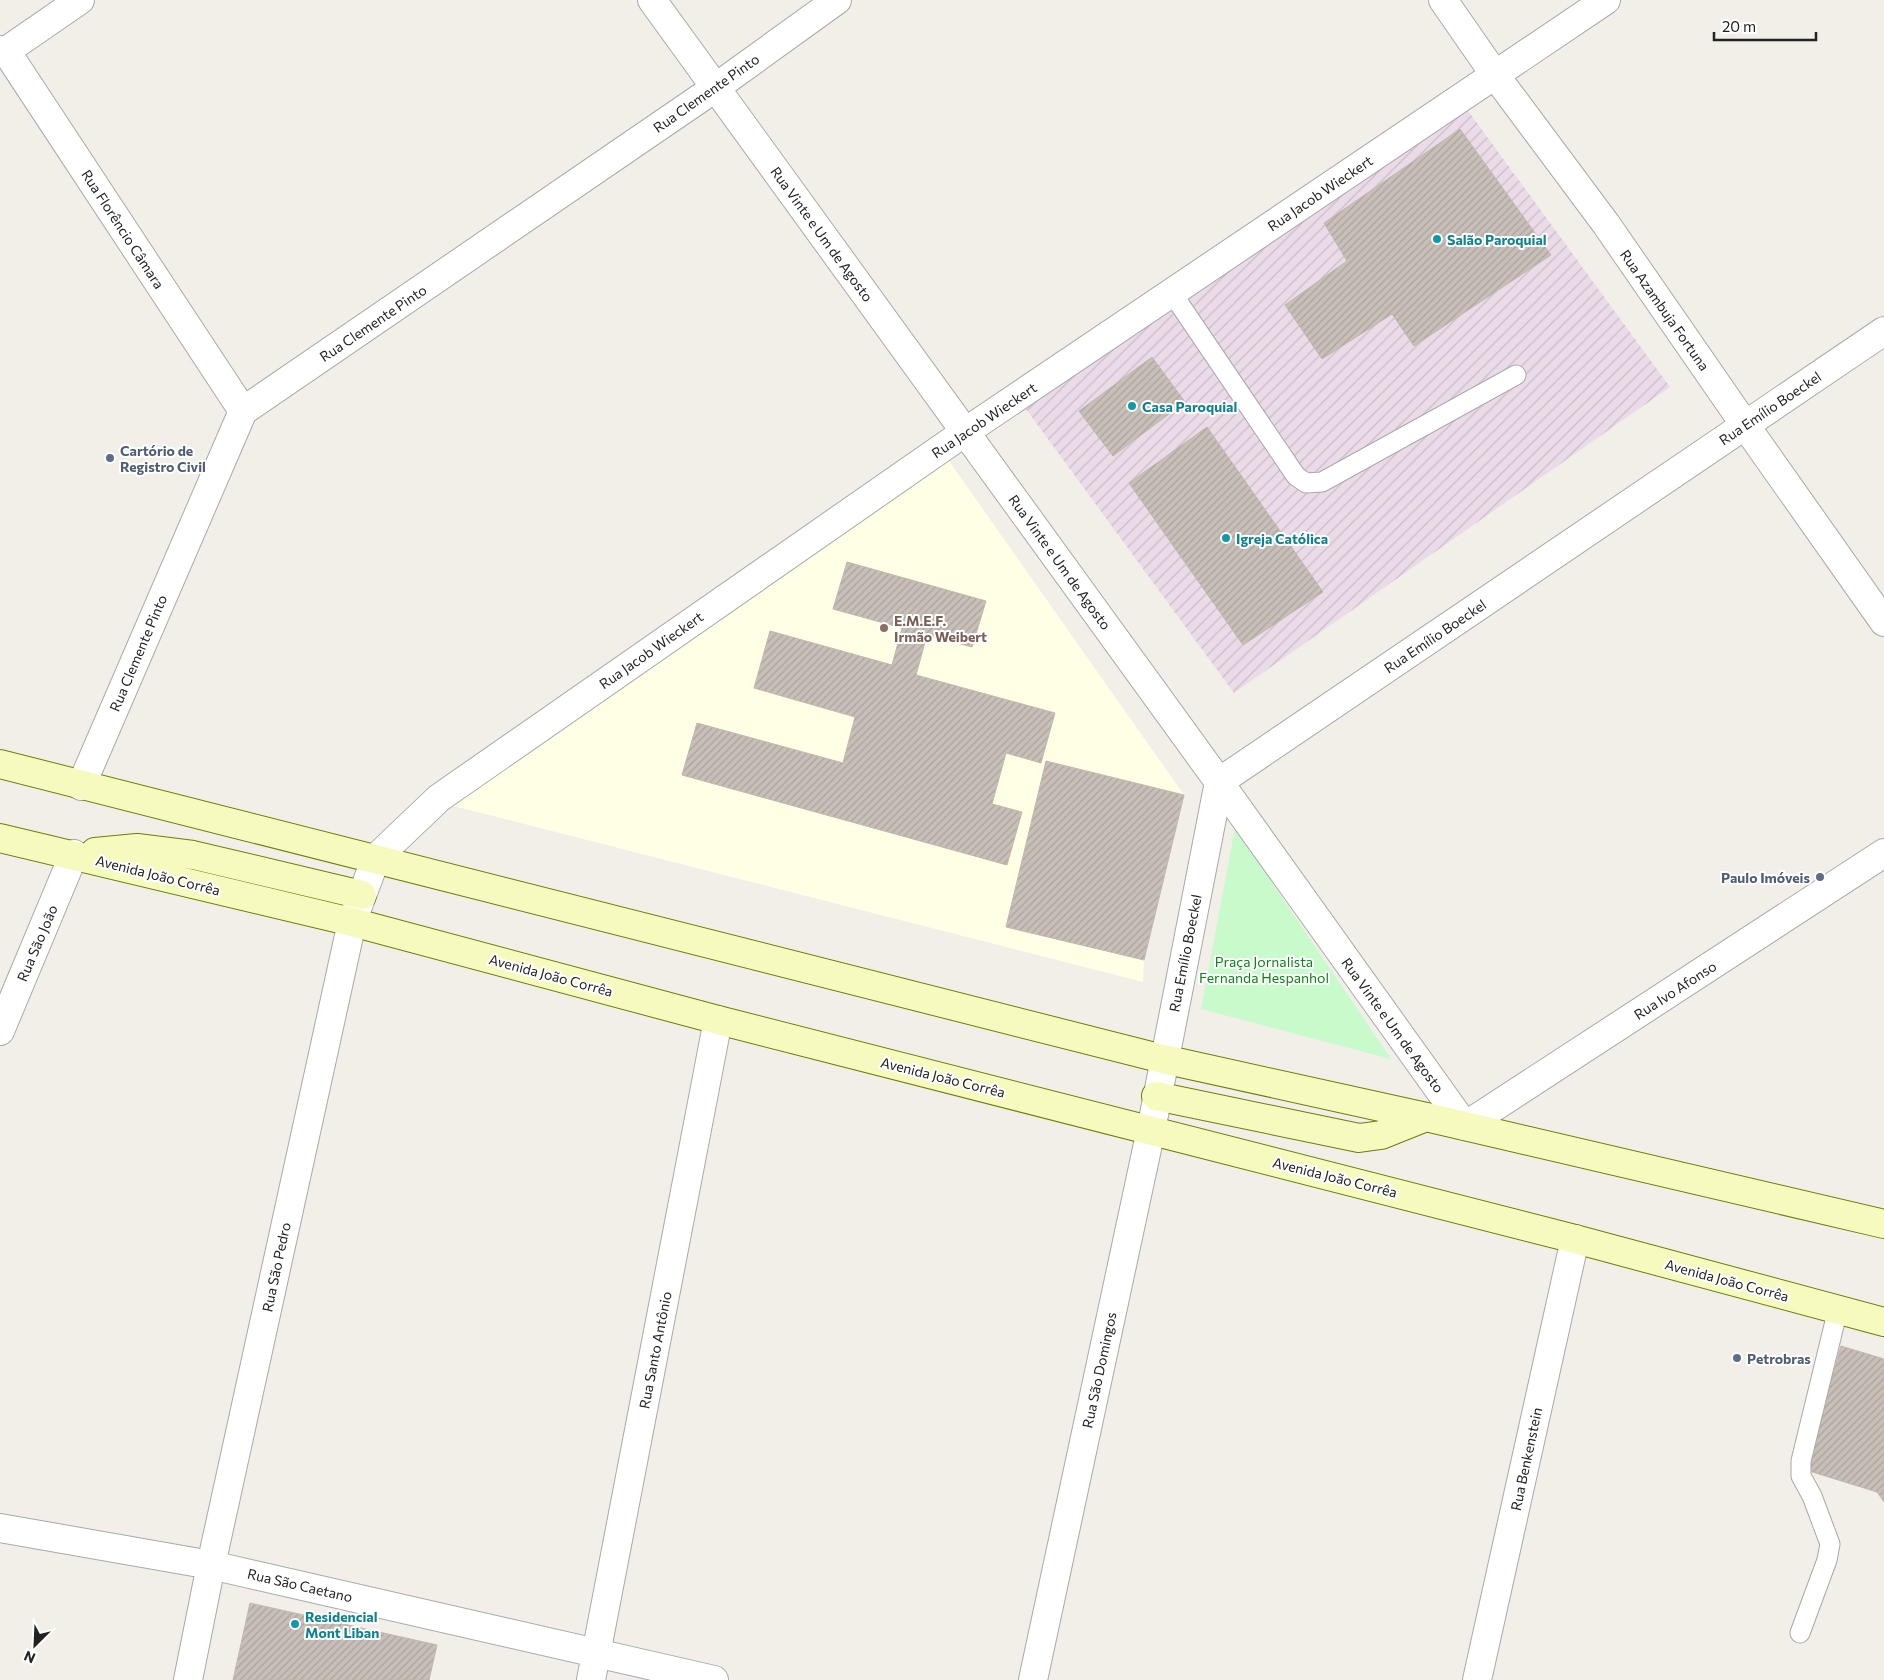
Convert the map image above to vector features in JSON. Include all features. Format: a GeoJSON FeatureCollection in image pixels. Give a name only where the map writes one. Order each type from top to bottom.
{"type":"FeatureCollection","features":[{"type":"Feature","properties":{"kind":"main road"},"geometry":{"type":"LineString","coordinates":[[0,764],[1163,1059],[1426,1117],[1884,1224]]}},
{"type":"Feature","properties":{"kind":"main road","name":"Avenida João Corrêa"},"geometry":{"type":"LineString","coordinates":[[0,838],[74,854],[352,922],[718,1020],[1575,1239],[1884,1322]]}},
{"type":"Feature","properties":{"kind":"main road"},"geometry":{"type":"LineString","coordinates":[[74,854],[137,848],[193,855],[362,895]]}},
{"type":"Feature","properties":{"kind":"main road"},"geometry":{"type":"LineString","coordinates":[[1156,1096],[1359,1138],[1381,1135],[1426,1117]]}},
{"type":"Feature","properties":{"kind":"street"},"geometry":{"type":"LineString","coordinates":[[3,51],[80,0]]}},
{"type":"Feature","properties":{"kind":"street","name":"Rua Vinte e Um de Agosto"},"geometry":{"type":"LineString","coordinates":[[652,0],[1219,782],[1465,1126]]}},
{"type":"Feature","properties":{"kind":"street","name":"Rua Clemente Pinto"},"geometry":{"type":"LineString","coordinates":[[81,786],[243,411],[715,88],[837,0]]}},
{"type":"Feature","properties":{"kind":"street","name":"Rua Azambuja Fortuna"},"geometry":{"type":"LineString","coordinates":[[1443,0],[1495,76],[1606,224],[1745,426],[1884,622]]}},
{"type":"Feature","properties":{"kind":"street","name":"Rua Jacob Wieckert"},"geometry":{"type":"LineString","coordinates":[[376,858],[439,798],[965,432],[1606,0]]}},
{"type":"Feature","properties":{"kind":"street","name":"Rua Florêncio Câmara"},"geometry":{"type":"LineString","coordinates":[[3,51],[243,411]]}},
{"type":"Feature","properties":{"kind":"street","name":"Rua Emílio Boeckel"},"geometry":{"type":"LineString","coordinates":[[1163,1059],[1219,782],[1884,330]]}},
{"type":"Feature","properties":{"kind":"street","name":"Rua Ivo Afonso"},"geometry":{"type":"LineString","coordinates":[[1465,1126],[1884,853]]}},
{"type":"Feature","properties":{"kind":"street","name":"Rua São João"},"geometry":{"type":"LineString","coordinates":[[0,1031],[74,854]]}},
{"type":"Feature","properties":{"kind":"street","name":"Rua São Pedro"},"geometry":{"type":"LineString","coordinates":[[188,1680],[211,1565],[352,922],[376,858]]}},
{"type":"Feature","properties":{"kind":"street","name":"Rua Santo Antônio"},"geometry":{"type":"LineString","coordinates":[[592,1680],[718,1020]]}},
{"type":"Feature","properties":{"kind":"street","name":"Rua São Domingos"},"geometry":{"type":"LineString","coordinates":[[1033,1680],[1151,1130],[1163,1059]]}},
{"type":"Feature","properties":{"kind":"street","name":"Rua Benkenstein"},"geometry":{"type":"LineString","coordinates":[[1477,1680],[1575,1239]]}},
{"type":"Feature","properties":{"kind":"street","name":"Rua São Caetano"},"geometry":{"type":"LineString","coordinates":[[0,1528],[211,1565],[714,1680]]}},
{"type":"Feature","properties":{"kind":"lane"},"geometry":{"type":"LineString","coordinates":[[1172,293],[1296,476],[1306,483],[1322,482],[1516,375]]}},
{"type":"Feature","properties":{"kind":"lane"},"geometry":{"type":"LineString","coordinates":[[1800,1634],[1827,1560],[1830,1544],[1812,1496],[1801,1476],[1801,1461],[1838,1310]]}},
{"type":"Feature","properties":{"kind":"shaded area"},"geometry":{"type":"Polygon","coordinates":[[[1466,108],[1670,387],[1234,693],[1023,405],[1466,108]]]}},
{"type":"Feature","properties":{"kind":"shaded area","name":"E.M.E.F. Irmão Weibert"},"geometry":{"type":"Polygon","coordinates":[[[949,461],[1184,795],[1144,960],[1143,982],[442,803],[949,461]]]}},
{"type":"Feature","properties":{"kind":"green space","name":"Praça Jornalista Fernanda Hespanhol"},"geometry":{"type":"Polygon","coordinates":[[[1235,828],[1391,1059],[1201,1009],[1235,828]]]}},
{"type":"Feature","properties":{"kind":"building","name":"Salão Paroquial"},"geometry":{"type":"Polygon","coordinates":[[[1460,129],[1551,255],[1414,346],[1392,314],[1322,359],[1285,305],[1347,261],[1324,223],[1460,129]]]}},
{"type":"Feature","properties":{"kind":"building","name":"Casa Paroquial"},"geometry":{"type":"Polygon","coordinates":[[[1152,357],[1185,402],[1113,456],[1079,411],[1152,357]]]}},
{"type":"Feature","properties":{"kind":"building","name":"Igreja Católica"},"geometry":{"type":"Polygon","coordinates":[[[1207,427],[1323,592],[1243,645],[1129,483],[1207,427]]]}},
{"type":"Feature","properties":{"kind":"building"},"geometry":{"type":"Polygon","coordinates":[[[847,562],[986,601],[972,647],[927,635],[916,675],[1055,713],[1041,763],[1006,753],[992,804],[1022,812],[1007,865],[682,775],[697,723],[843,763],[855,717],[754,688],[770,631],[892,665],[902,628],[833,609],[847,562]]]}},
{"type":"Feature","properties":{"kind":"building"},"geometry":{"type":"Polygon","coordinates":[[[1046,761],[1184,795],[1144,960],[1006,927],[1046,761]]]}},
{"type":"Feature","properties":{"kind":"building"},"geometry":{"type":"Polygon","coordinates":[[[1841,1346],[1884,1359],[1884,1502],[1877,1492],[1806,1470],[1841,1346]]]}},
{"type":"Feature","properties":{"kind":"building","name":"Residencial Mont Liban"},"geometry":{"type":"Polygon","coordinates":[[[250,1603],[437,1645],[429,1680],[233,1680],[250,1603]]]}},
{"type":"Feature","properties":{"kind":"place","name":"Salão Paroquial"},"geometry":{"type":"Point","coordinates":[1437,239]}},
{"type":"Feature","properties":{"kind":"place","name":"Casa Paroquial"},"geometry":{"type":"Point","coordinates":[1132,406]}},
{"type":"Feature","properties":{"kind":"place","name":"Cartório de Registro Civil"},"geometry":{"type":"Point","coordinates":[110,458]}},
{"type":"Feature","properties":{"kind":"place","name":"Igreja Católica"},"geometry":{"type":"Point","coordinates":[1226,538]}},
{"type":"Feature","properties":{"kind":"place","name":"E.M.E.F. Irmão Weibert"},"geometry":{"type":"Point","coordinates":[884,628]}},
{"type":"Feature","properties":{"kind":"place","name":"Paulo Imóveis"},"geometry":{"type":"Point","coordinates":[1820,877]}},
{"type":"Feature","properties":{"kind":"place","name":"Petrobras"},"geometry":{"type":"Point","coordinates":[1737,1358]}},
{"type":"Feature","properties":{"kind":"place","name":"Residencial Mont Liban"},"geometry":{"type":"Point","coordinates":[295,1624]}}]}
